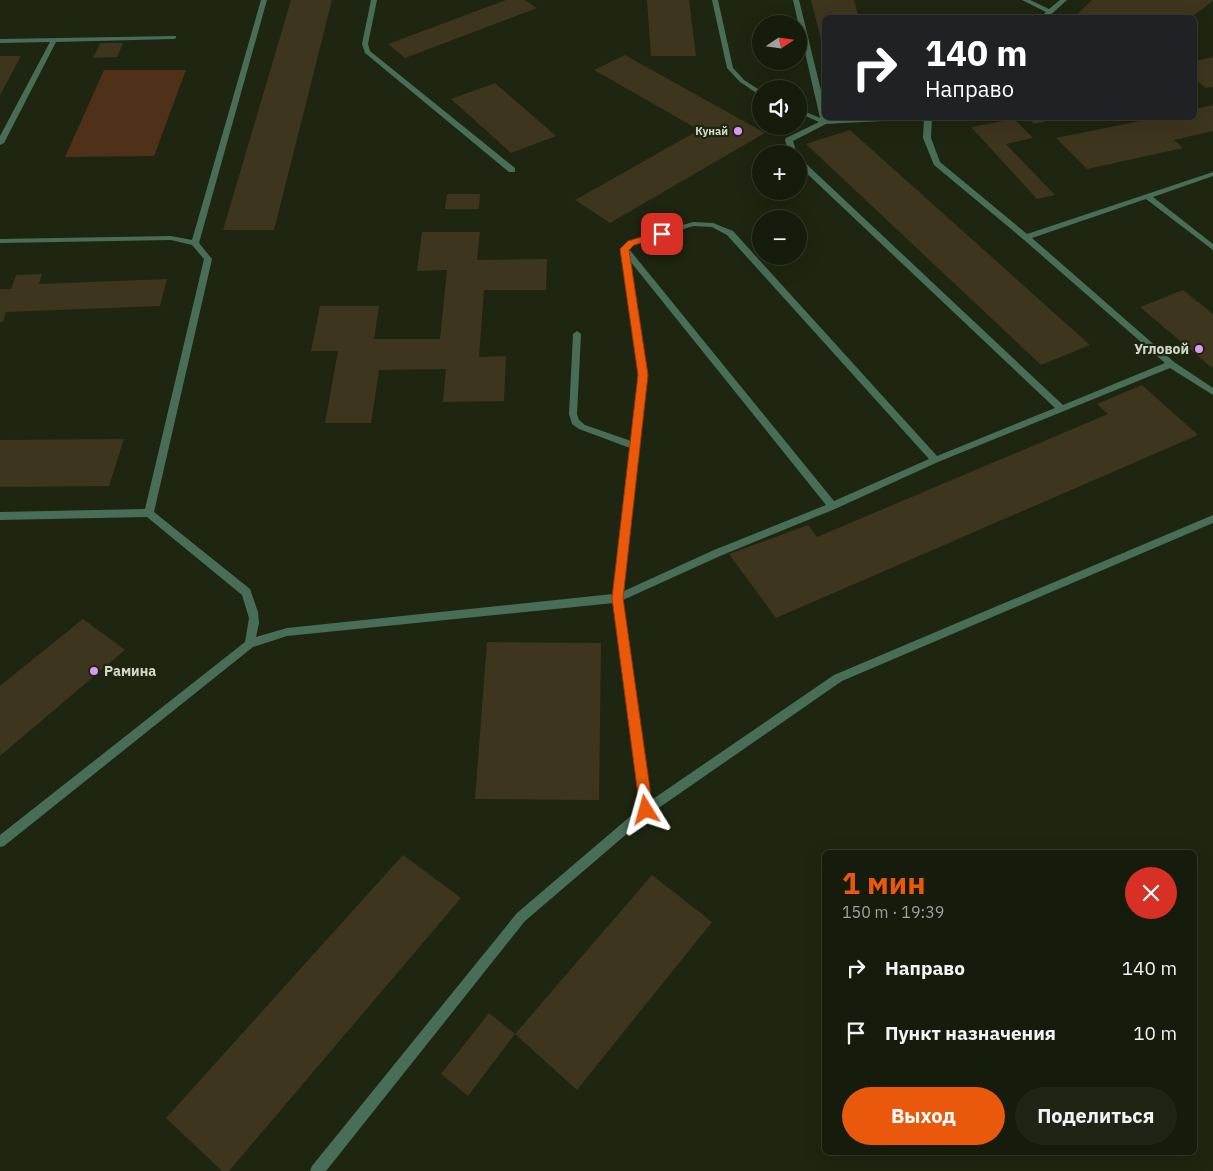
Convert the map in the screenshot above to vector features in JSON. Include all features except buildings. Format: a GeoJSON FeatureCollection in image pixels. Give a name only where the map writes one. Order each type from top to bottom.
{"type":"FeatureCollection","features":[{"type":"Feature","properties":{"kind":"lane"},"geometry":{"type":"LineString","coordinates":[[195,243],[264,0]]}},
{"type":"Feature","properties":{"kind":"lane"},"geometry":{"type":"LineString","coordinates":[[374,0],[365,44],[367,52],[512,170]]}},
{"type":"Feature","properties":{"kind":"lane"},"geometry":{"type":"LineString","coordinates":[[715,0],[730,68],[742,81],[752,88]]}},
{"type":"Feature","properties":{"kind":"lane"},"geometry":{"type":"LineString","coordinates":[[796,0],[822,109]]}},
{"type":"Feature","properties":{"kind":"lane"},"geometry":{"type":"LineString","coordinates":[[1025,0],[1049,11]]}},
{"type":"Feature","properties":{"kind":"lane"},"geometry":{"type":"LineString","coordinates":[[1045,15],[1064,0]]}},
{"type":"Feature","properties":{"kind":"lane"},"geometry":{"type":"LineString","coordinates":[[0,41],[174,37]]}},
{"type":"Feature","properties":{"kind":"lane"},"geometry":{"type":"LineString","coordinates":[[0,143],[54,40]]}},
{"type":"Feature","properties":{"kind":"lane"},"geometry":{"type":"LineString","coordinates":[[807,114],[825,122]]}},
{"type":"Feature","properties":{"kind":"lane"},"geometry":{"type":"LineString","coordinates":[[790,145],[789,140],[825,122],[872,120]]}},
{"type":"Feature","properties":{"kind":"lane"},"geometry":{"type":"LineString","coordinates":[[928,120],[927,138],[937,163],[1026,237],[1171,364],[1213,392]]}},
{"type":"Feature","properties":{"kind":"lane"},"geometry":{"type":"LineString","coordinates":[[807,170],[1061,408]]}},
{"type":"Feature","properties":{"kind":"lane"},"geometry":{"type":"LineString","coordinates":[[1026,237],[1213,174]]}},
{"type":"Feature","properties":{"kind":"lane"},"geometry":{"type":"LineString","coordinates":[[1147,196],[1213,248]]}},
{"type":"Feature","properties":{"kind":"lane"},"geometry":{"type":"LineString","coordinates":[[624,249],[631,243],[693,224],[713,225],[730,233],[935,460]]}},
{"type":"Feature","properties":{"kind":"lane"},"geometry":{"type":"LineString","coordinates":[[0,241],[171,238],[195,243],[208,259],[149,513]]}},
{"type":"Feature","properties":{"kind":"lane"},"geometry":{"type":"LineString","coordinates":[[624,249],[643,375],[618,598],[646,810]]}},
{"type":"Feature","properties":{"kind":"lane"},"geometry":{"type":"LineString","coordinates":[[624,249],[832,506]]}},
{"type":"Feature","properties":{"kind":"lane"},"geometry":{"type":"LineString","coordinates":[[577,334],[572,414],[576,422],[582,427],[635,446]]}},
{"type":"Feature","properties":{"kind":"lane"},"geometry":{"type":"LineString","coordinates":[[0,842],[249,644],[288,632],[618,598],[717,553],[832,506],[935,460],[1171,364]]}},
{"type":"Feature","properties":{"kind":"lane"},"geometry":{"type":"LineString","coordinates":[[0,516],[149,513],[246,592],[254,611],[254,626],[249,644]]}},
{"type":"Feature","properties":{"kind":"lane"},"geometry":{"type":"LineString","coordinates":[[317,1171],[521,917],[646,810],[838,678],[1213,519]]}},
{"type":"Feature","properties":{"kind":"shaded area"},"geometry":{"type":"Polygon","coordinates":[[[104,70],[186,70],[154,156],[65,157],[104,70]]]}},
{"type":"Feature","properties":{"kind":"place","name":"Кунай"},"geometry":{"type":"Point","coordinates":[738,131]}},
{"type":"Feature","properties":{"kind":"place","name":"Угловой"},"geometry":{"type":"Point","coordinates":[1199,349]}},
{"type":"Feature","properties":{"kind":"place","name":"Рамина"},"geometry":{"type":"Point","coordinates":[94,671]}},
{"type":"Feature","properties":{"kind":"route"},"geometry":{"type":"LineString","coordinates":[[646,810],[618,598],[643,375],[624,249],[631,243],[662,234]]}}]}
